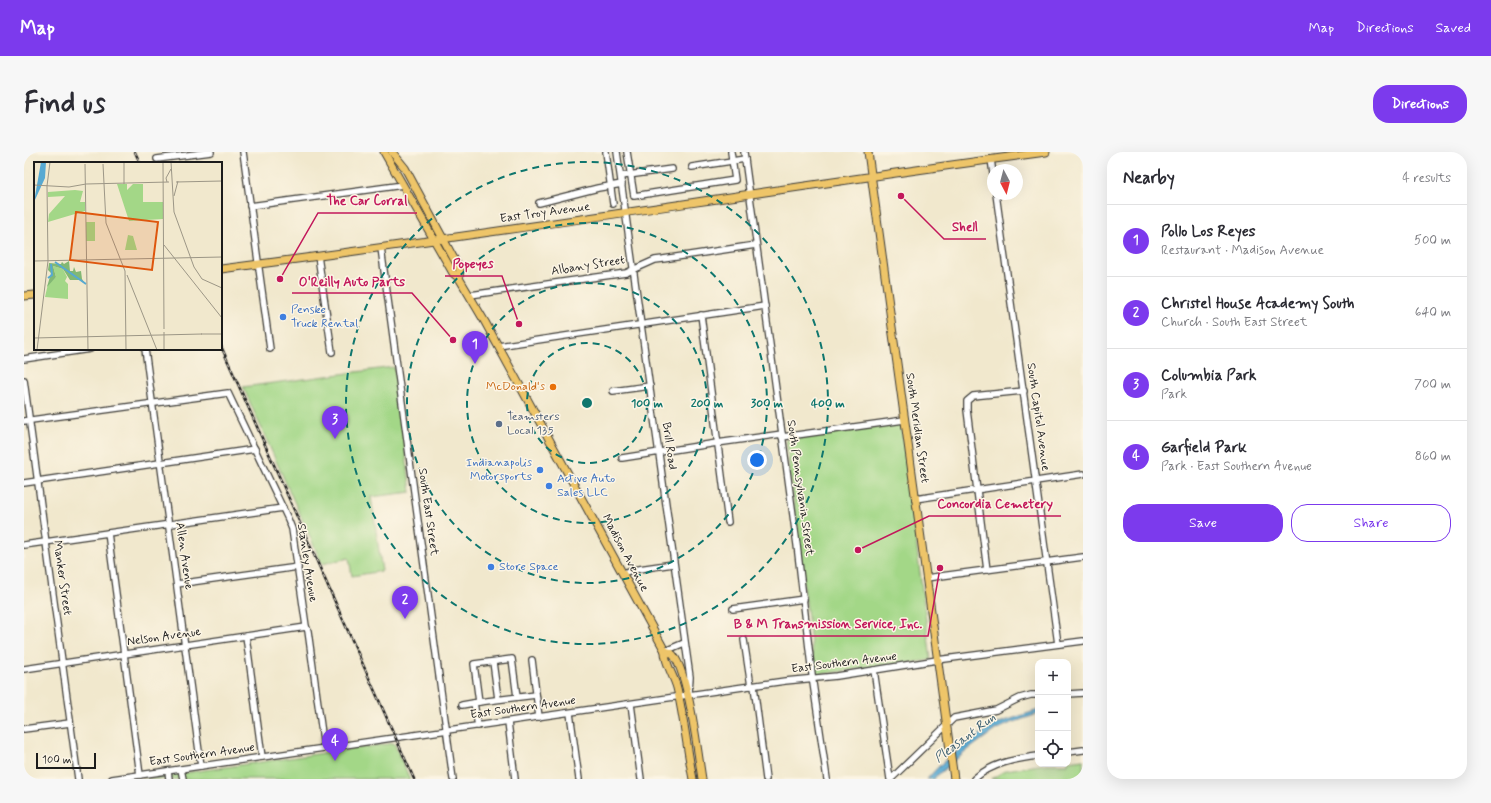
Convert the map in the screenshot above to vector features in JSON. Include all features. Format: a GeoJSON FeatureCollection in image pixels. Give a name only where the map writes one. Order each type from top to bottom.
{"type":"FeatureCollection","features":[{"type":"Feature","properties":{"kind":"main road","name":"Madison Avenue"},"geometry":{"type":"LineString","coordinates":[[384,152],[453,274],[459,278],[470,295],[665,651],[664,658],[675,681],[679,697],[693,779]]}},
{"type":"Feature","properties":{"kind":"main road","name":"Madison Avenue"},"geometry":{"type":"LineString","coordinates":[[392,152],[405,168],[460,270],[459,278]]}},
{"type":"Feature","properties":{"kind":"main road"},"geometry":{"type":"LineString","coordinates":[[397,152],[405,168]]}},
{"type":"Feature","properties":{"kind":"main road","name":"South Meridian Street"},"geometry":{"type":"LineString","coordinates":[[868,152],[954,779]]}},
{"type":"Feature","properties":{"kind":"main road","name":"East Troy Avenue"},"geometry":{"type":"LineString","coordinates":[[222,269],[381,248],[871,175],[1046,152]]}},
{"type":"Feature","properties":{"kind":"main road"},"geometry":{"type":"LineString","coordinates":[[24,296],[34,295]]}},
{"type":"Feature","properties":{"kind":"main road","name":"Madison Avenue"},"geometry":{"type":"LineString","coordinates":[[665,651],[672,654],[684,679],[702,779]]}},
{"type":"Feature","properties":{"kind":"street"},"geometry":{"type":"LineString","coordinates":[[158,160],[211,152]]}},
{"type":"Feature","properties":{"kind":"street"},"geometry":{"type":"LineString","coordinates":[[243,152],[270,349]]}},
{"type":"Feature","properties":{"kind":"street"},"geometry":{"type":"LineString","coordinates":[[606,152],[613,204]]}},
{"type":"Feature","properties":{"kind":"street","name":"Brill Road"},"geometry":{"type":"LineString","coordinates":[[617,152],[642,324],[673,564],[690,677],[688,695]]}},
{"type":"Feature","properties":{"kind":"street"},"geometry":{"type":"LineString","coordinates":[[627,152],[634,196],[735,180],[731,152]]}},
{"type":"Feature","properties":{"kind":"street","name":"South Pennsylvania Street"},"geometry":{"type":"LineString","coordinates":[[744,152],[827,779]]}},
{"type":"Feature","properties":{"kind":"street"},"geometry":{"type":"LineString","coordinates":[[692,167],[745,159]]}},
{"type":"Feature","properties":{"kind":"street"},"geometry":{"type":"LineString","coordinates":[[991,159],[992,164]]}},
{"type":"Feature","properties":{"kind":"street"},"geometry":{"type":"LineString","coordinates":[[621,176],[672,169]]}},
{"type":"Feature","properties":{"kind":"street"},"geometry":{"type":"LineString","coordinates":[[540,203],[598,188],[622,184]]}},
{"type":"Feature","properties":{"kind":"street"},"geometry":{"type":"LineString","coordinates":[[250,206],[403,185]]}},
{"type":"Feature","properties":{"kind":"street","name":"South Capitol Avenue"},"geometry":{"type":"LineString","coordinates":[[997,200],[1058,644]]}},
{"type":"Feature","properties":{"kind":"street","name":"Albany Street"},"geometry":{"type":"LineString","coordinates":[[470,295],[626,273],[655,260],[756,245]]}},
{"type":"Feature","properties":{"kind":"street","name":"South East Street"},"geometry":{"type":"LineString","coordinates":[[381,248],[453,779]]}},
{"type":"Feature","properties":{"kind":"street"},"geometry":{"type":"LineString","coordinates":[[318,256],[332,352]]}},
{"type":"Feature","properties":{"kind":"street"},"geometry":{"type":"LineString","coordinates":[[498,346],[765,306]]}},
{"type":"Feature","properties":{"kind":"street"},"geometry":{"type":"LineString","coordinates":[[701,315],[728,522]]}},
{"type":"Feature","properties":{"kind":"street"},"geometry":{"type":"LineString","coordinates":[[24,358],[83,350]]}},
{"type":"Feature","properties":{"kind":"street","name":"Allen Avenue"},"geometry":{"type":"LineString","coordinates":[[145,350],[201,766]]}},
{"type":"Feature","properties":{"kind":"street","name":"Manker Street"},"geometry":{"type":"LineString","coordinates":[[24,380],[27,420],[38,481],[78,779]]}},
{"type":"Feature","properties":{"kind":"street"},"geometry":{"type":"LineString","coordinates":[[614,391],[650,386]]}},
{"type":"Feature","properties":{"kind":"street"},"geometry":{"type":"LineString","coordinates":[[987,570],[967,401],[973,396],[1024,391]]}},
{"type":"Feature","properties":{"kind":"street","name":"Stanley Avenue"},"geometry":{"type":"LineString","coordinates":[[152,403],[228,393],[292,529],[324,748]]}},
{"type":"Feature","properties":{"kind":"street"},"geometry":{"type":"LineString","coordinates":[[27,420],[152,403]]}},
{"type":"Feature","properties":{"kind":"street"},"geometry":{"type":"LineString","coordinates":[[622,458],[718,443],[904,420]]}},
{"type":"Feature","properties":{"kind":"street"},"geometry":{"type":"LineString","coordinates":[[24,483],[255,450]]}},
{"type":"Feature","properties":{"kind":"street"},"geometry":{"type":"LineString","coordinates":[[915,499],[1083,474]]}},
{"type":"Feature","properties":{"kind":"street"},"geometry":{"type":"LineString","coordinates":[[24,545],[282,508]]}},
{"type":"Feature","properties":{"kind":"street"},"geometry":{"type":"LineString","coordinates":[[108,533],[140,775]]}},
{"type":"Feature","properties":{"kind":"street"},"geometry":{"type":"LineString","coordinates":[[926,578],[1083,557]]}},
{"type":"Feature","properties":{"kind":"street"},"geometry":{"type":"LineString","coordinates":[[623,573],[632,570],[673,564]]}},
{"type":"Feature","properties":{"kind":"street"},"geometry":{"type":"LineString","coordinates":[[176,584],[298,567]]}},
{"type":"Feature","properties":{"kind":"street"},"geometry":{"type":"LineString","coordinates":[[733,609],[804,599]]}},
{"type":"Feature","properties":{"kind":"street","name":"Nelson Avenue"},"geometry":{"type":"LineString","coordinates":[[24,668],[306,627]]}},
{"type":"Feature","properties":{"kind":"street"},"geometry":{"type":"LineString","coordinates":[[246,636],[262,757]]}},
{"type":"Feature","properties":{"kind":"street"},"geometry":{"type":"LineString","coordinates":[[744,640],[766,779]]}},
{"type":"Feature","properties":{"kind":"street","name":"East Southern Avenue"},"geometry":{"type":"LineString","coordinates":[[112,779],[688,695],[1083,641]]}},
{"type":"Feature","properties":{"kind":"street"},"geometry":{"type":"LineString","coordinates":[[665,651],[684,643]]}},
{"type":"Feature","properties":{"kind":"street"},"geometry":{"type":"LineString","coordinates":[[478,726],[474,664],[512,659],[517,697]]}},
{"type":"Feature","properties":{"kind":"street"},"geometry":{"type":"LineString","coordinates":[[532,660],[539,717]]}},
{"type":"Feature","properties":{"kind":"street"},"geometry":{"type":"LineString","coordinates":[[493,662],[498,700]]}},
{"type":"Feature","properties":{"kind":"street"},"geometry":{"type":"LineString","coordinates":[[874,670],[891,779]]}},
{"type":"Feature","properties":{"kind":"street"},"geometry":{"type":"LineString","coordinates":[[1071,694],[1083,692]]}},
{"type":"Feature","properties":{"kind":"street"},"geometry":{"type":"LineString","coordinates":[[891,779],[951,720],[958,716],[996,710],[1020,698],[1035,694]]}},
{"type":"Feature","properties":{"kind":"street"},"geometry":{"type":"LineString","coordinates":[[462,705],[536,695]]}},
{"type":"Feature","properties":{"kind":"street"},"geometry":{"type":"LineString","coordinates":[[631,704],[641,779]]}},
{"type":"Feature","properties":{"kind":"street"},"geometry":{"type":"LineString","coordinates":[[570,713],[579,779]]}},
{"type":"Feature","properties":{"kind":"street"},"geometry":{"type":"LineString","coordinates":[[508,722],[515,779]]}},
{"type":"Feature","properties":{"kind":"street"},"geometry":{"type":"LineString","coordinates":[[24,729],[70,723]]}},
{"type":"Feature","properties":{"kind":"street"},"geometry":{"type":"LineString","coordinates":[[1071,752],[1083,750]]}},
{"type":"Feature","properties":{"kind":"street"},"geometry":{"type":"LineString","coordinates":[[974,779],[993,767],[1005,762],[1035,757]]}},
{"type":"Feature","properties":{"kind":"street"},"geometry":{"type":"LineString","coordinates":[[181,769],[183,779]]}},
{"type":"Feature","properties":{"kind":"street"},"geometry":{"type":"LineString","coordinates":[[168,771],[170,779]]}},
{"type":"Feature","properties":{"kind":"green space"},"geometry":{"type":"Polygon","coordinates":[[[394,367],[411,492],[371,497],[382,571],[352,576],[349,558],[322,564],[243,387],[394,367]]]}},
{"type":"Feature","properties":{"kind":"green space"},"geometry":{"type":"Polygon","coordinates":[[[901,423],[931,660],[815,675],[786,440],[901,423]]]}},
{"type":"Feature","properties":{"kind":"green space"},"geometry":{"type":"Polygon","coordinates":[[[394,743],[410,779],[142,779],[394,743]]]}},
{"type":"Feature","properties":{"kind":"green space"},"geometry":{"type":"Polygon","coordinates":[[[1083,759],[1083,779],[991,779],[1006,770],[1035,766],[1035,767],[1071,767],[1071,761],[1083,759]]]}},
{"type":"Feature","properties":{"kind":"water","name":"Pleasant Run"},"geometry":{"type":"Polygon","coordinates":[[[1035,711],[1035,715],[995,730],[969,749],[934,779],[927,779],[943,762],[993,725],[1035,711]]]}},
{"type":"Feature","properties":{"kind":"railway"},"geometry":{"type":"LineString","coordinates":[[135,152],[140,162]]}},
{"type":"Feature","properties":{"kind":"railway"},"geometry":{"type":"LineString","coordinates":[[222,348],[414,779]]}},
{"type":"Feature","properties":{"kind":"place","name":"Shell"},"geometry":{"type":"Point","coordinates":[901,196]}},
{"type":"Feature","properties":{"kind":"place","name":"The Car Corral"},"geometry":{"type":"Point","coordinates":[280,279]}},
{"type":"Feature","properties":{"kind":"place","name":"Penske Truck Rental"},"geometry":{"type":"Point","coordinates":[283,317]}},
{"type":"Feature","properties":{"kind":"place","name":"Popeyes"},"geometry":{"type":"Point","coordinates":[519,324]}},
{"type":"Feature","properties":{"kind":"place","name":"O'Reilly Auto Parts"},"geometry":{"type":"Point","coordinates":[453,340]}},
{"type":"Feature","properties":{"kind":"place","name":"Pollo Los Reyes"},"geometry":{"type":"Point","coordinates":[475,364]}},
{"type":"Feature","properties":{"kind":"place","name":"McDonald's"},"geometry":{"type":"Point","coordinates":[553,387]}},
{"type":"Feature","properties":{"kind":"place","name":"Teamsters Local 135"},"geometry":{"type":"Point","coordinates":[499,424]}},
{"type":"Feature","properties":{"kind":"place","name":"Columbia Park"},"geometry":{"type":"Point","coordinates":[335,439]}},
{"type":"Feature","properties":{"kind":"place","name":"Indianapolis Motorsports"},"geometry":{"type":"Point","coordinates":[540,470]}},
{"type":"Feature","properties":{"kind":"place","name":"Active Auto Sales LLC"},"geometry":{"type":"Point","coordinates":[549,486]}},
{"type":"Feature","properties":{"kind":"place","name":"Concordia Cemetery"},"geometry":{"type":"Point","coordinates":[858,550]}},
{"type":"Feature","properties":{"kind":"place","name":"Store Space"},"geometry":{"type":"Point","coordinates":[491,567]}},
{"type":"Feature","properties":{"kind":"place","name":"B & M Transmission Service, Inc."},"geometry":{"type":"Point","coordinates":[940,568]}},
{"type":"Feature","properties":{"kind":"place","name":"Christel House Academy South"},"geometry":{"type":"Point","coordinates":[405,619]}},
{"type":"Feature","properties":{"kind":"place","name":"Garfield Park"},"geometry":{"type":"Point","coordinates":[335,761]}}]}
